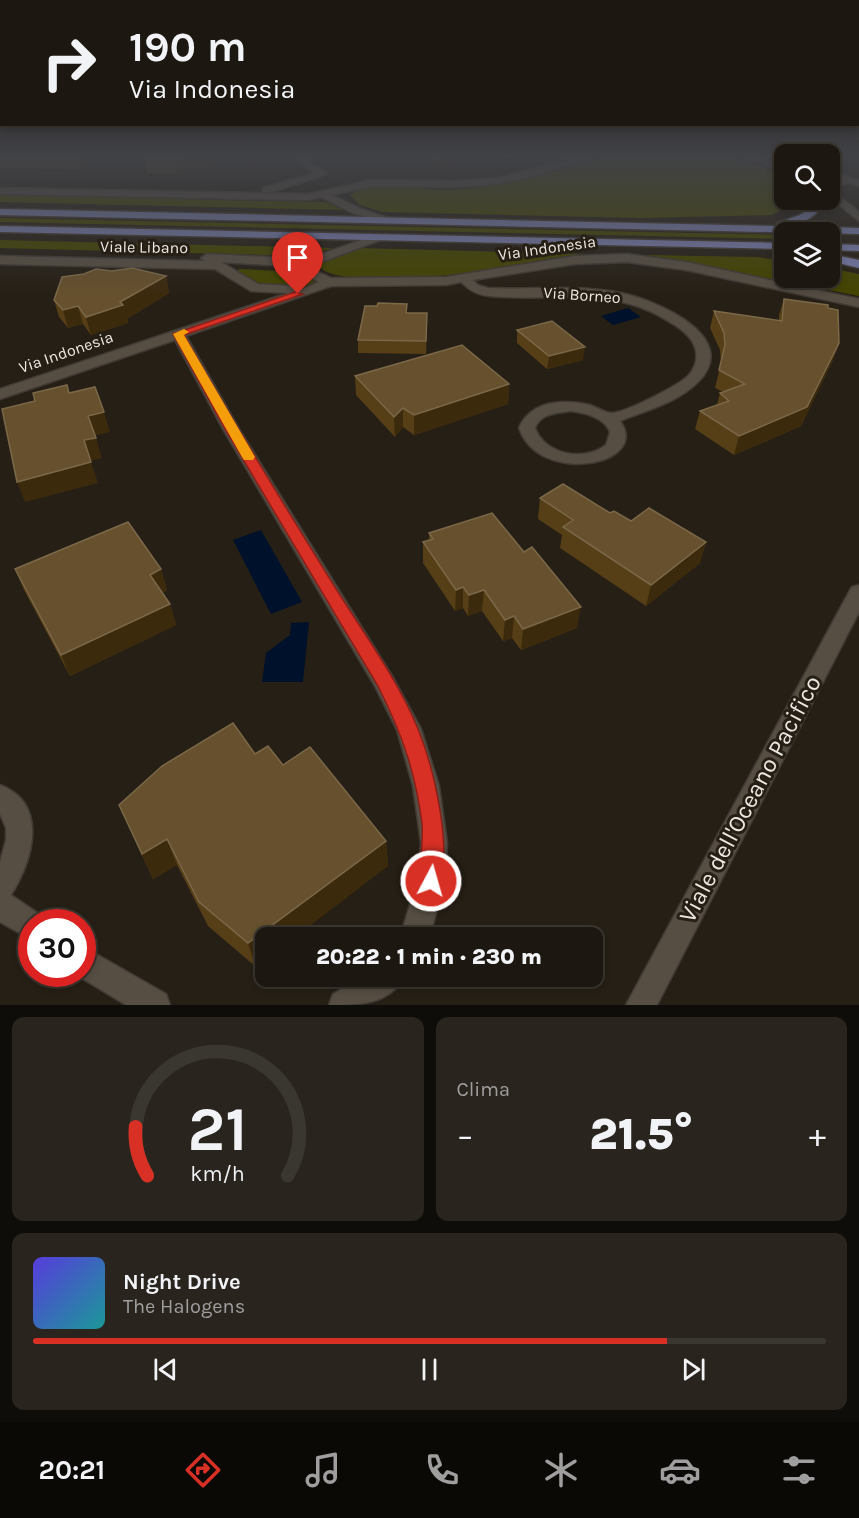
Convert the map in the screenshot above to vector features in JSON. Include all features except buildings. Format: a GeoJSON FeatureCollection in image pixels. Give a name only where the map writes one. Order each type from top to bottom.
{"type":"FeatureCollection","features":[{"type":"Feature","properties":{"kind":"main road"},"geometry":{"type":"LineString","coordinates":[[764,229],[802,218],[814,210]]}},
{"type":"Feature","properties":{"kind":"main road"},"geometry":{"type":"LineString","coordinates":[[0,212],[859,231]]}},
{"type":"Feature","properties":{"kind":"main road"},"geometry":{"type":"LineString","coordinates":[[0,229],[774,246]]}},
{"type":"Feature","properties":{"kind":"main road"},"geometry":{"type":"LineString","coordinates":[[840,247],[859,248]]}},
{"type":"Feature","properties":{"kind":"main road"},"geometry":{"type":"LineString","coordinates":[[840,260],[859,264]]}},
{"type":"Feature","properties":{"kind":"street"},"geometry":{"type":"LineString","coordinates":[[340,203],[387,221]]}},
{"type":"Feature","properties":{"kind":"street"},"geometry":{"type":"LineString","coordinates":[[842,203],[859,218]]}},
{"type":"Feature","properties":{"kind":"street","name":"Viale Libano"},"geometry":{"type":"LineString","coordinates":[[0,253],[72,258],[308,263],[379,237]]}},
{"type":"Feature","properties":{"kind":"street","name":"Viale Libano"},"geometry":{"type":"LineString","coordinates":[[0,260],[43,257]]}},
{"type":"Feature","properties":{"kind":"street"},"geometry":{"type":"LineString","coordinates":[[220,262],[255,288],[314,289]]}},
{"type":"Feature","properties":{"kind":"street"},"geometry":{"type":"LineString","coordinates":[[308,263],[309,272],[329,282]]}},
{"type":"Feature","properties":{"kind":"street","name":"Via Indonesia"},"geometry":{"type":"LineString","coordinates":[[314,289],[417,290],[467,281],[621,264],[680,271],[819,298],[859,303]]}},
{"type":"Feature","properties":{"kind":"street","name":"Via Indonesia"},"geometry":{"type":"LineString","coordinates":[[0,394],[329,282],[467,281]]}},
{"type":"Feature","properties":{"kind":"street","name":"Via Borneo"},"geometry":{"type":"LineString","coordinates":[[467,281],[478,290],[493,292],[566,292],[627,298],[657,308],[683,325],[704,352],[704,364],[698,374],[680,389],[609,420]]}},
{"type":"Feature","properties":{"kind":"street","name":"Via Indonesia"},"geometry":{"type":"LineString","coordinates":[[819,298],[859,310]]}},
{"type":"Feature","properties":{"kind":"street"},"geometry":{"type":"LineString","coordinates":[[178,334],[231,429],[384,682],[409,729],[426,786],[434,843],[431,881],[417,927]]}},
{"type":"Feature","properties":{"kind":"street"},"geometry":{"type":"LineString","coordinates":[[557,406],[586,408],[609,420],[616,428],[619,437],[616,445],[608,452],[581,459],[565,458],[544,451],[530,440],[526,431],[527,422],[534,415],[557,406]]}},
{"type":"Feature","properties":{"kind":"street","name":"Viale dell'Oceano Pacifico"},"geometry":{"type":"LineString","coordinates":[[640,1005],[859,592]]}},
{"type":"Feature","properties":{"kind":"street"},"geometry":{"type":"LineString","coordinates":[[0,797],[11,804],[20,823],[20,847],[10,873],[0,887]]}},
{"type":"Feature","properties":{"kind":"street"},"geometry":{"type":"LineString","coordinates":[[0,905],[18,917]]}},
{"type":"Feature","properties":{"kind":"street"},"geometry":{"type":"LineString","coordinates":[[96,969],[155,1005]]}},
{"type":"Feature","properties":{"kind":"street"},"geometry":{"type":"LineString","coordinates":[[344,1005],[376,987]]}},
{"type":"Feature","properties":{"kind":"shaded area"},"geometry":{"type":"Polygon","coordinates":[[[39,203],[328,203],[344,210],[39,203]]]}},
{"type":"Feature","properties":{"kind":"shaded area"},"geometry":{"type":"Polygon","coordinates":[[[358,203],[774,203],[774,210],[782,210],[772,215],[639,218],[382,212],[358,203]]]}},
{"type":"Feature","properties":{"kind":"shaded area"},"geometry":{"type":"Polygon","coordinates":[[[0,218],[774,235],[774,239],[0,222],[0,218]]]}},
{"type":"Feature","properties":{"kind":"shaded area"},"geometry":{"type":"Polygon","coordinates":[[[0,240],[333,248],[313,254],[268,255],[0,248],[0,240]]]}},
{"type":"Feature","properties":{"kind":"shaded area"},"geometry":{"type":"Polygon","coordinates":[[[359,248],[588,254],[426,277],[349,277],[331,273],[320,267],[320,264],[327,259],[359,248]]]}},
{"type":"Feature","properties":{"kind":"shaded area"},"geometry":{"type":"Polygon","coordinates":[[[646,255],[757,257],[774,260],[774,280],[646,255]]]}},
{"type":"Feature","properties":{"kind":"shaded area"},"geometry":{"type":"Polygon","coordinates":[[[239,269],[298,272],[317,283],[287,287],[275,286],[244,277],[237,271],[239,269]]]}},
{"type":"Feature","properties":{"kind":"shaded area"},"geometry":{"type":"Polygon","coordinates":[[[840,270],[859,274],[859,296],[817,288],[840,288],[840,270]]]}},
{"type":"Feature","properties":{"kind":"water"},"geometry":{"type":"Polygon","coordinates":[[[628,308],[641,317],[613,325],[601,316],[628,308]]]}},
{"type":"Feature","properties":{"kind":"water"},"geometry":{"type":"Polygon","coordinates":[[[261,530],[302,602],[271,614],[233,540],[261,530]]]}},
{"type":"Feature","properties":{"kind":"water"},"geometry":{"type":"Polygon","coordinates":[[[309,622],[303,682],[262,682],[266,653],[290,635],[291,623],[309,622]]]}},
{"type":"Feature","properties":{"kind":"slow traffic"},"geometry":{"type":"LineString","coordinates":[[184,332],[178,334],[248,457]]}},
{"type":"Feature","properties":{"kind":"route"},"geometry":{"type":"LineString","coordinates":[[298,294],[178,334],[231,429],[301,542],[384,682],[409,729],[426,786],[432,821],[434,843],[431,881]]}}]}
